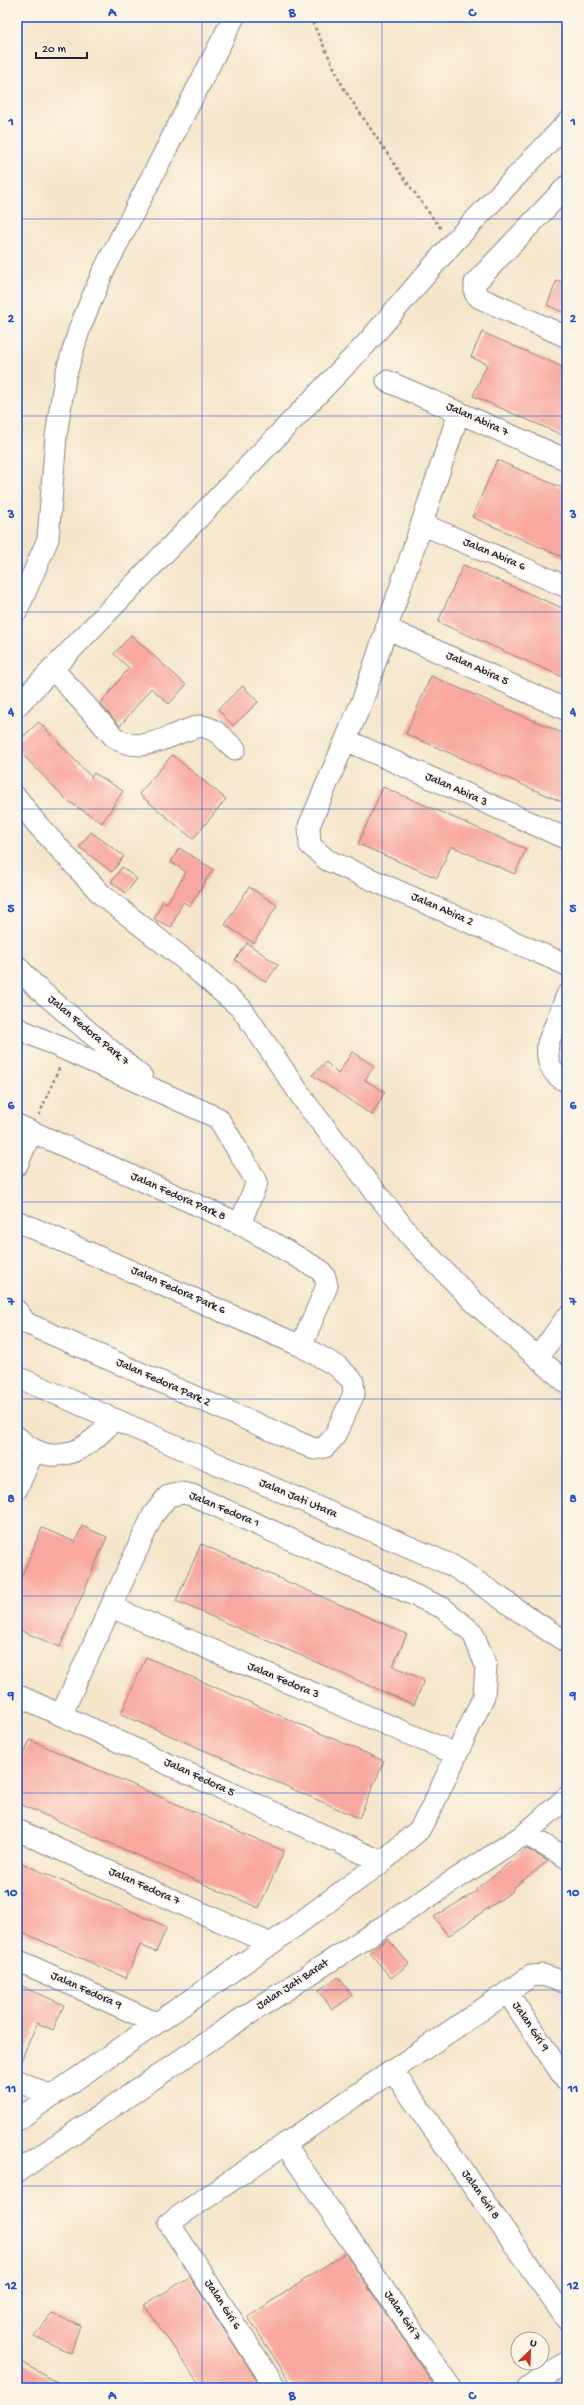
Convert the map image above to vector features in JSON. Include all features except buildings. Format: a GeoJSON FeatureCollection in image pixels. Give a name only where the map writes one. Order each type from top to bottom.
{"type":"FeatureCollection","features":[{"type":"Feature","properties":{"kind":"street"},"geometry":{"type":"LineString","coordinates":[[17,611],[48,539],[56,436],[64,384],[80,327],[102,274],[234,17]]}},
{"type":"Feature","properties":{"kind":"street"},"geometry":{"type":"LineString","coordinates":[[17,706],[366,344],[452,244],[567,123]]}},
{"type":"Feature","properties":{"kind":"street"},"geometry":{"type":"LineString","coordinates":[[567,186],[560,206],[475,283],[474,293],[480,298],[567,337]]}},
{"type":"Feature","properties":{"kind":"street","name":"Jalan Abira 7"},"geometry":{"type":"LineString","coordinates":[[387,381],[567,460]]}},
{"type":"Feature","properties":{"kind":"street"},"geometry":{"type":"LineString","coordinates":[[346,740],[363,699],[459,412]]}},
{"type":"Feature","properties":{"kind":"street","name":"Jalan Abira 6"},"geometry":{"type":"LineString","coordinates":[[422,524],[567,587]]}},
{"type":"Feature","properties":{"kind":"street","name":"Jalan Abira 5"},"geometry":{"type":"LineString","coordinates":[[386,628],[567,710]]}},
{"type":"Feature","properties":{"kind":"street"},"geometry":{"type":"LineString","coordinates":[[52,668],[114,737],[124,744],[148,744],[200,726],[207,727],[218,733],[235,749]]}},
{"type":"Feature","properties":{"kind":"street","name":"Jalan Abira 3"},"geometry":{"type":"LineString","coordinates":[[346,740],[567,839]]}},
{"type":"Feature","properties":{"kind":"street","name":"Jalan Abira 2"},"geometry":{"type":"LineString","coordinates":[[346,740],[309,826],[310,845],[318,854],[327,860],[567,965]]}},
{"type":"Feature","properties":{"kind":"street"},"geometry":{"type":"LineString","coordinates":[[17,798],[36,823],[102,895],[185,960],[242,1009],[308,1106],[391,1215],[475,1303],[567,1383]]}},
{"type":"Feature","properties":{"kind":"street","name":"Jalan Fedora Park 7"},"geometry":{"type":"LineString","coordinates":[[17,966],[35,986],[162,1093]]}},
{"type":"Feature","properties":{"kind":"street"},"geometry":{"type":"LineString","coordinates":[[562,1079],[547,1060],[548,1043],[567,995]]}},
{"type":"Feature","properties":{"kind":"street","name":"Jalan Fedora Park 7"},"geometry":{"type":"LineString","coordinates":[[17,1028],[218,1118],[257,1182],[240,1224]]}},
{"type":"Feature","properties":{"kind":"street"},"geometry":{"type":"LineString","coordinates":[[17,1165],[24,1128]]}},
{"type":"Feature","properties":{"kind":"street","name":"Jalan Fedora Park 8"},"geometry":{"type":"LineString","coordinates":[[24,1128],[240,1224],[320,1270],[325,1277],[327,1286],[301,1346]]}},
{"type":"Feature","properties":{"kind":"street","name":"Jalan Fedora Park 6"},"geometry":{"type":"LineString","coordinates":[[17,1220],[301,1346],[337,1366],[353,1381],[354,1394],[334,1437],[325,1447],[314,1450]]}},
{"type":"Feature","properties":{"kind":"street","name":"Jalan Fedora Park 2"},"geometry":{"type":"LineString","coordinates":[[17,1311],[26,1323],[314,1450]]}},
{"type":"Feature","properties":{"kind":"street"},"geometry":{"type":"LineString","coordinates":[[538,1357],[567,1317]]}},
{"type":"Feature","properties":{"kind":"street","name":"Jalan Jati Utara"},"geometry":{"type":"LineString","coordinates":[[17,1377],[113,1420],[451,1565],[484,1584],[523,1614],[567,1642]]}},
{"type":"Feature","properties":{"kind":"street"},"geometry":{"type":"LineString","coordinates":[[17,1437],[34,1450],[50,1454],[73,1453],[99,1436],[113,1420]]}},
{"type":"Feature","properties":{"kind":"street"},"geometry":{"type":"LineString","coordinates":[[17,1489],[34,1450]]}},
{"type":"Feature","properties":{"kind":"street","name":"Jalan Fedora 1"},"geometry":{"type":"LineString","coordinates":[[61,1715],[157,1509],[168,1496],[182,1493],[192,1495],[442,1608],[473,1633],[486,1666],[484,1696],[456,1754]]}},
{"type":"Feature","properties":{"kind":"street","name":"Jalan Fedora 3"},"geometry":{"type":"LineString","coordinates":[[111,1607],[456,1754]]}},
{"type":"Feature","properties":{"kind":"street","name":"Jalan Fedora 5"},"geometry":{"type":"LineString","coordinates":[[17,1695],[382,1862]]}},
{"type":"Feature","properties":{"kind":"street"},"geometry":{"type":"LineString","coordinates":[[17,2120],[271,1944],[382,1862],[418,1830],[431,1809],[456,1754]]}},
{"type":"Feature","properties":{"kind":"street","name":"Jalan Jati Barat"},"geometry":{"type":"LineString","coordinates":[[17,2172],[226,2029],[525,1834],[567,1797]]}},
{"type":"Feature","properties":{"kind":"street","name":"Jalan Fedora 7"},"geometry":{"type":"LineString","coordinates":[[17,1830],[271,1944]]}},
{"type":"Feature","properties":{"kind":"street"},"geometry":{"type":"LineString","coordinates":[[525,1834],[566,1858]]}},
{"type":"Feature","properties":{"kind":"street","name":"Jalan Fedora 9"},"geometry":{"type":"LineString","coordinates":[[17,1960],[156,2023]]}},
{"type":"Feature","properties":{"kind":"street"},"geometry":{"type":"LineString","coordinates":[[285,2144],[531,1976],[544,1975],[567,1983]]}},
{"type":"Feature","properties":{"kind":"street","name":"Jalan Giri 9"},"geometry":{"type":"LineString","coordinates":[[507,1992],[567,2082]]}},
{"type":"Feature","properties":{"kind":"street","name":"Jalan Giri 8"},"geometry":{"type":"LineString","coordinates":[[393,2070],[567,2320]]}},
{"type":"Feature","properties":{"kind":"street"},"geometry":{"type":"LineString","coordinates":[[17,2080],[50,2096]]}},
{"type":"Feature","properties":{"kind":"street","name":"Jalan Giri 6"},"geometry":{"type":"LineString","coordinates":[[276,2388],[169,2223],[285,2144]]}},
{"type":"Feature","properties":{"kind":"street","name":"Jalan Giri 7"},"geometry":{"type":"LineString","coordinates":[[285,2144],[354,2243],[450,2388]]}},
{"type":"Feature","properties":{"kind":"street"},"geometry":{"type":"LineString","coordinates":[[528,2388],[567,2362]]}},
{"type":"Feature","properties":{"kind":"path"},"geometry":{"type":"LineString","coordinates":[[310,17],[344,89],[401,174],[452,244]]}},
{"type":"Feature","properties":{"kind":"path"},"geometry":{"type":"LineString","coordinates":[[24,1128],[67,1051]]}}]}
